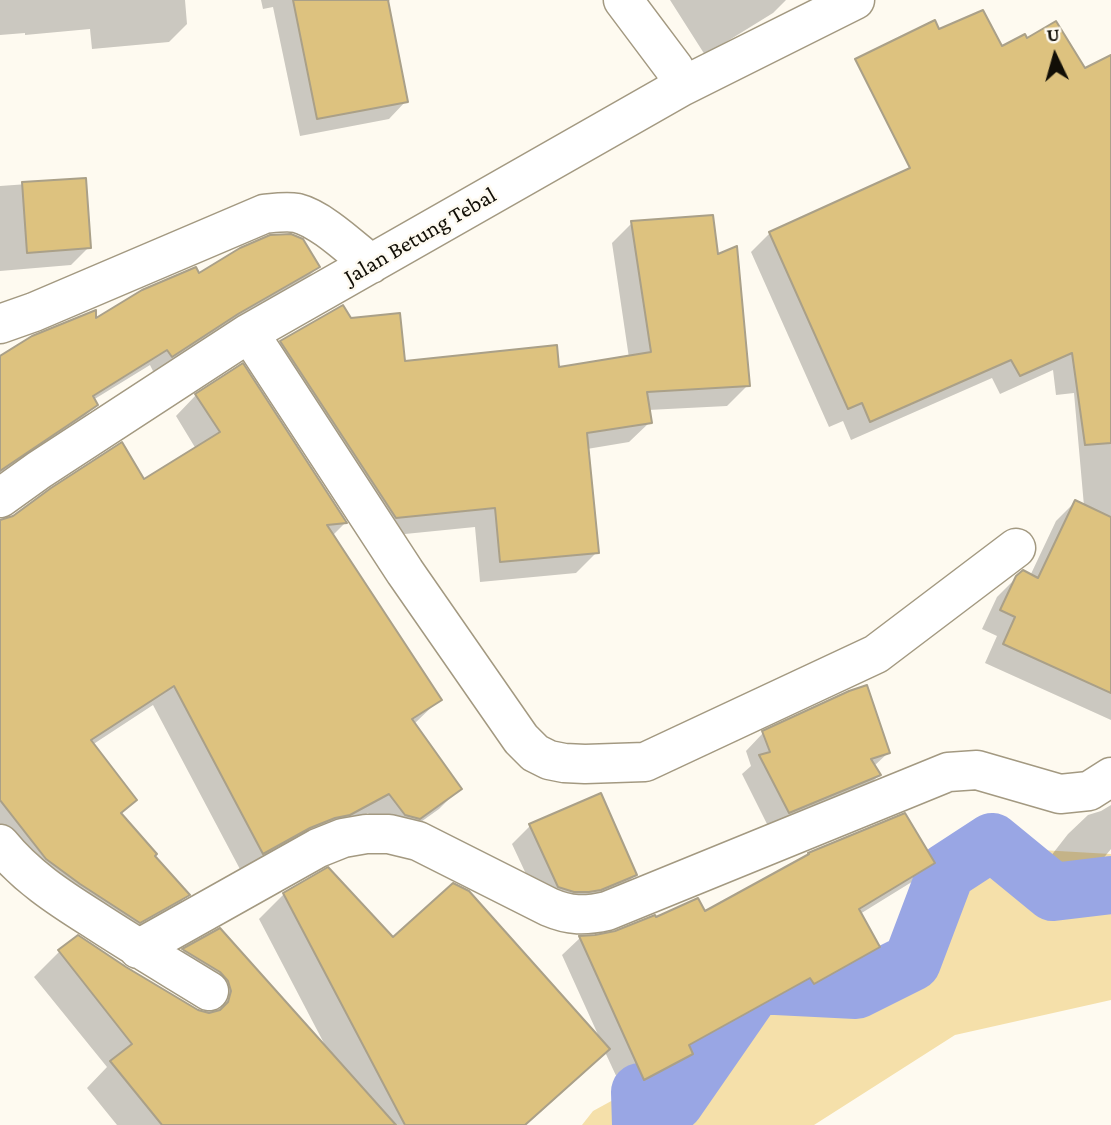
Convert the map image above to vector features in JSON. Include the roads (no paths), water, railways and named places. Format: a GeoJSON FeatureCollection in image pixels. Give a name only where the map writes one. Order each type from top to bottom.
{"type":"FeatureCollection","features":[{"type":"Feature","properties":{"kind":"street"},"geometry":{"type":"LineString","coordinates":[[623,0],[674,68],[681,87]]}},
{"type":"Feature","properties":{"kind":"street","name":"Jalan Betung Tebal"},"geometry":{"type":"LineString","coordinates":[[0,498],[249,333],[681,87],[855,0]]}},
{"type":"Feature","properties":{"kind":"street"},"geometry":{"type":"LineString","coordinates":[[0,324],[264,215],[280,212],[309,218],[371,264]]}},
{"type":"Feature","properties":{"kind":"street"},"geometry":{"type":"LineString","coordinates":[[249,333],[405,572],[521,739],[535,753],[549,760],[564,764],[645,762],[876,654],[1016,548]]}},
{"type":"Feature","properties":{"kind":"street"},"geometry":{"type":"LineString","coordinates":[[138,949],[318,848],[343,838],[389,834],[418,841],[549,907],[579,915],[607,911],[948,772],[977,770],[1060,794],[1089,791],[1111,777]]}},
{"type":"Feature","properties":{"kind":"street"},"geometry":{"type":"LineString","coordinates":[[0,844],[46,889],[138,949],[209,990]]}},
{"type":"Feature","properties":{"kind":"waterway"},"geometry":{"type":"LineString","coordinates":[[641,1125],[640,1092],[675,1102],[756,985],[856,990],[912,962],[946,872],[992,842],[1053,892],[1111,885]]}}]}
